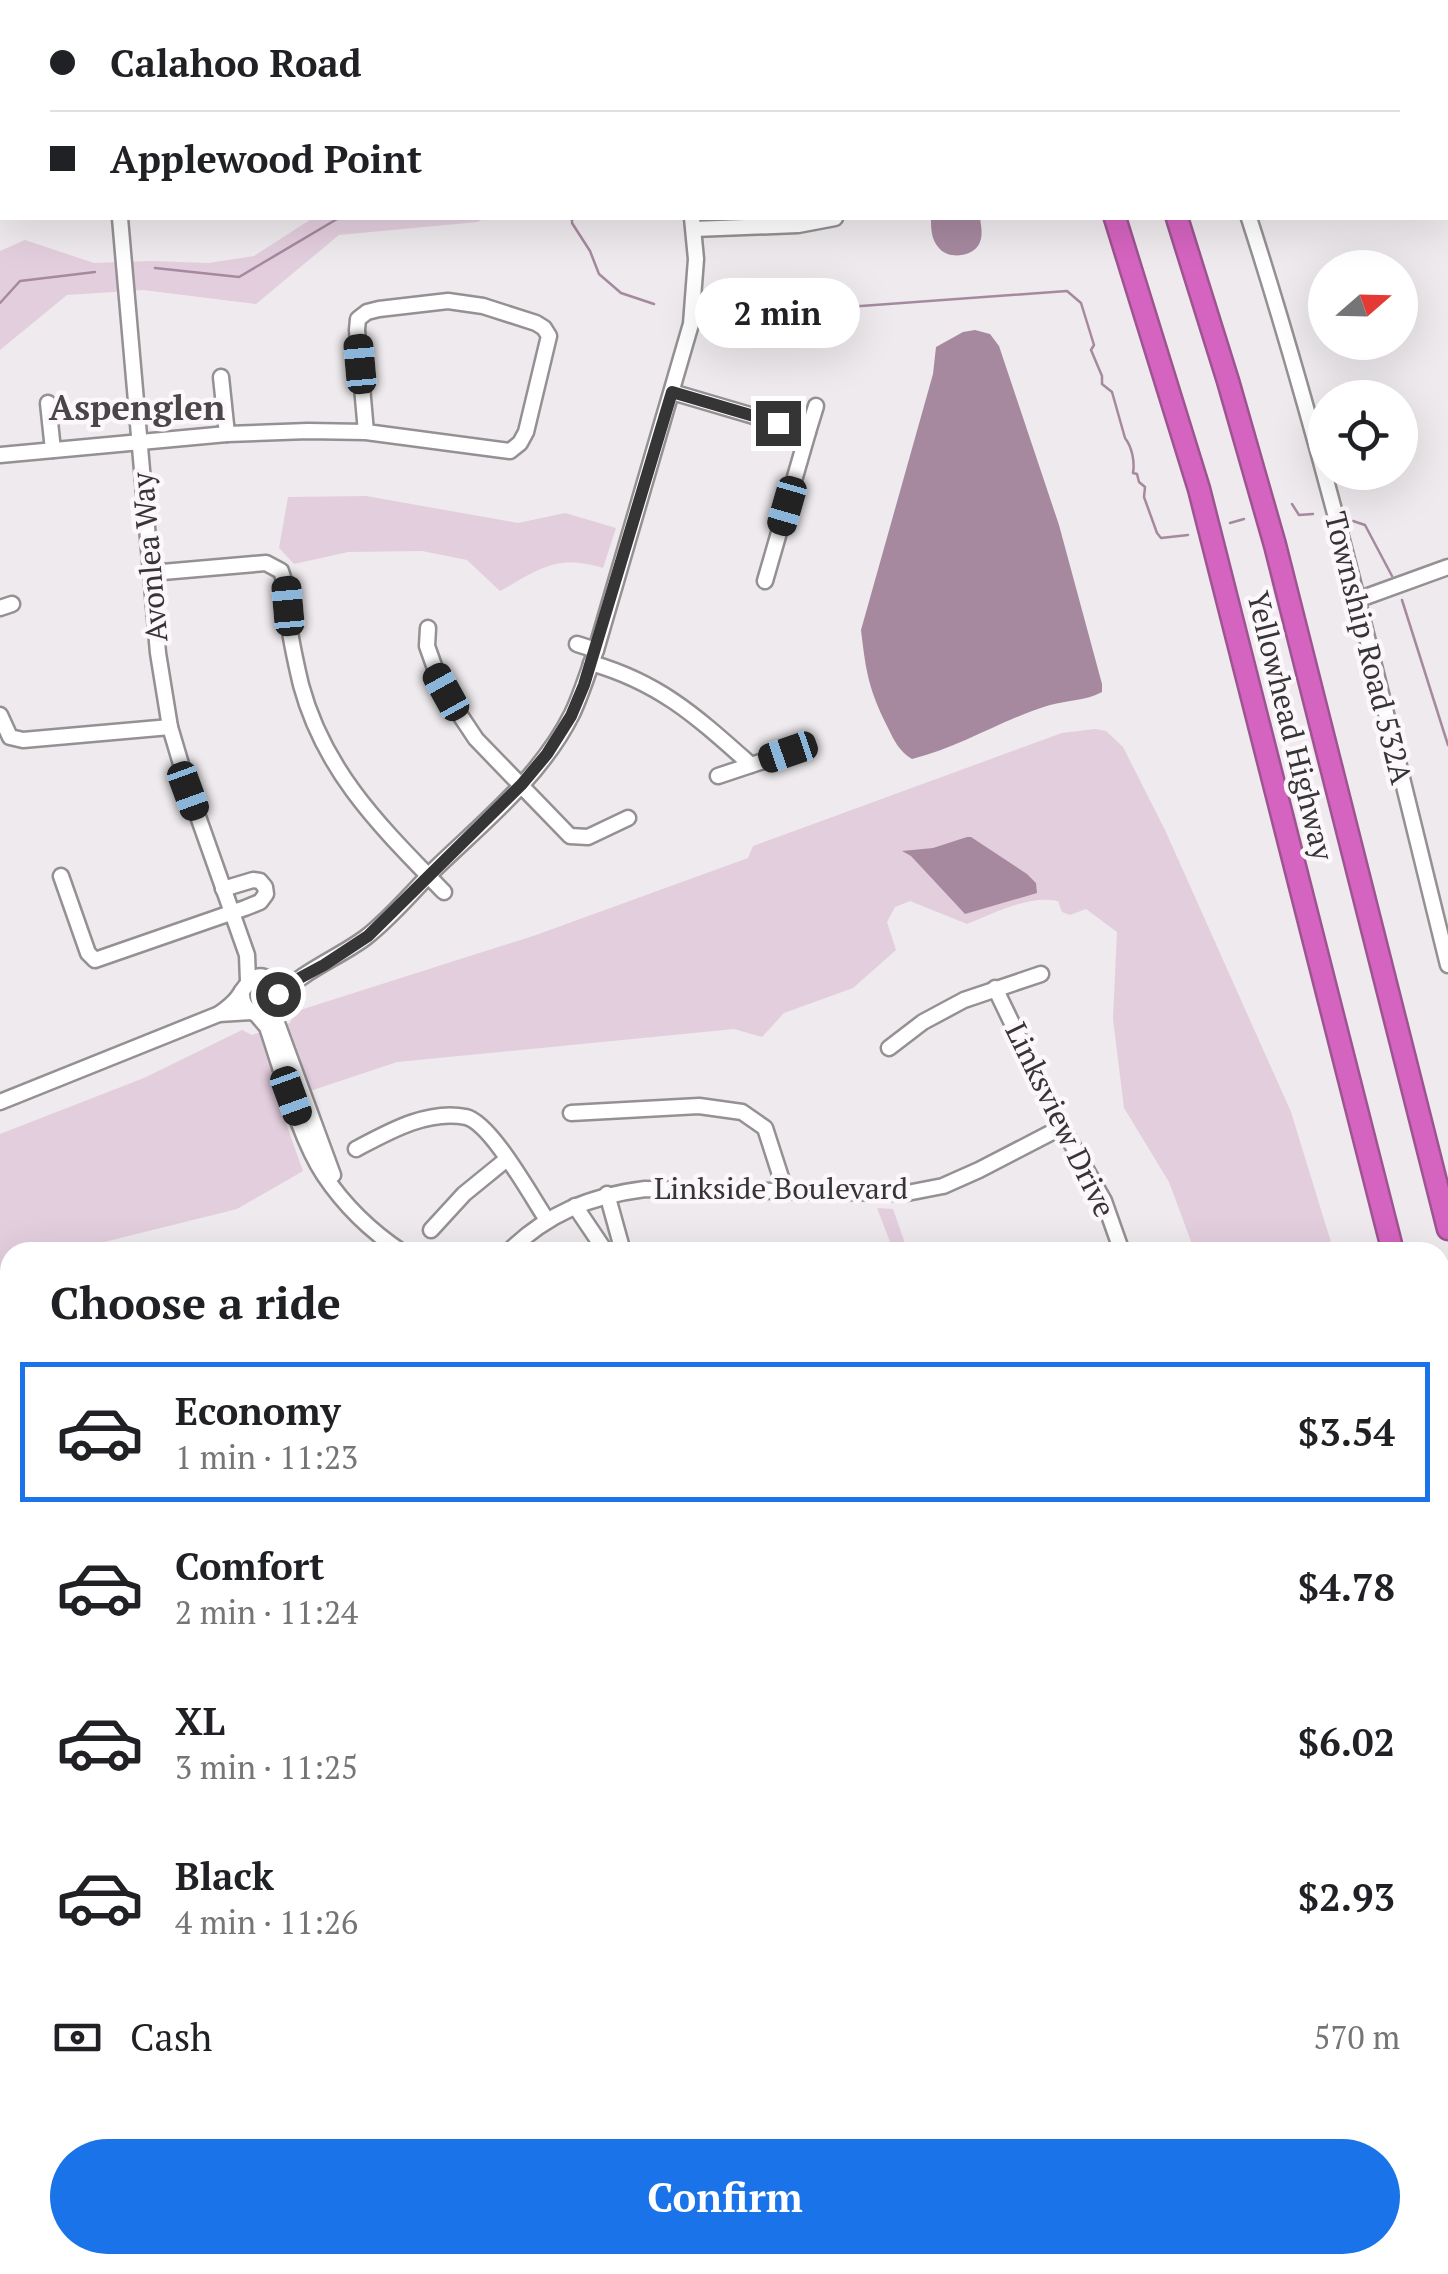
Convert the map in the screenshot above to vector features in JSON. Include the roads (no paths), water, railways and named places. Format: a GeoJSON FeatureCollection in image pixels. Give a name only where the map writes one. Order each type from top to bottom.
{"type":"FeatureCollection","features":[{"type":"Feature","properties":{"kind":"highway","name":"Yellowhead Highway"},"geometry":{"type":"LineString","coordinates":[[1116,220],[1199,489],[1390,1242]]}},
{"type":"Feature","properties":{"kind":"highway","name":"Yellowhead Highway"},"geometry":{"type":"LineString","coordinates":[[1178,220],[1275,546],[1448,1229]]}},
{"type":"Feature","properties":{"kind":"street","name":"Avonlea Way"},"geometry":{"type":"LineString","coordinates":[[120,220],[158,653],[170,727],[188,791],[247,955],[267,979]]}},
{"type":"Feature","properties":{"kind":"street"},"geometry":{"type":"LineString","coordinates":[[218,1014],[267,1013],[296,980],[368,936],[522,784],[547,754],[571,716],[594,656],[691,324],[696,259],[693,223],[798,225],[824,220]]}},
{"type":"Feature","properties":{"kind":"street","name":"Township Road 532A"},"geometry":{"type":"LineString","coordinates":[[1250,220],[1357,600],[1448,965]]}},
{"type":"Feature","properties":{"kind":"street"},"geometry":{"type":"LineString","coordinates":[[0,455],[226,434],[366,432],[510,451],[526,432],[550,336],[536,322],[466,302],[367,312],[358,319],[357,330],[366,432]]}},
{"type":"Feature","properties":{"kind":"street"},"geometry":{"type":"LineString","coordinates":[[221,377],[226,434]]}},
{"type":"Feature","properties":{"kind":"street"},"geometry":{"type":"LineString","coordinates":[[672,392],[808,432]]}},
{"type":"Feature","properties":{"kind":"street"},"geometry":{"type":"LineString","coordinates":[[48,403],[53,450]]}},
{"type":"Feature","properties":{"kind":"street"},"geometry":{"type":"LineString","coordinates":[[766,581],[816,406]]}},
{"type":"Feature","properties":{"kind":"street"},"geometry":{"type":"LineString","coordinates":[[151,573],[266,563],[282,571],[296,662],[314,723],[350,789],[444,892]]}},
{"type":"Feature","properties":{"kind":"street"},"geometry":{"type":"LineString","coordinates":[[1357,600],[1448,567]]}},
{"type":"Feature","properties":{"kind":"street"},"geometry":{"type":"LineString","coordinates":[[428,628],[426,646],[436,674],[476,740],[570,836],[588,836],[628,818]]}},
{"type":"Feature","properties":{"kind":"street"},"geometry":{"type":"LineString","coordinates":[[576,644],[692,712],[750,765]]}},
{"type":"Feature","properties":{"kind":"street"},"geometry":{"type":"LineString","coordinates":[[0,715],[10,737],[23,740],[170,727]]}},
{"type":"Feature","properties":{"kind":"street"},"geometry":{"type":"LineString","coordinates":[[718,776],[788,752]]}},
{"type":"Feature","properties":{"kind":"street"},"geometry":{"type":"LineString","coordinates":[[61,876],[88,954],[95,960],[260,902],[266,894],[260,881],[254,880],[224,889]]}},
{"type":"Feature","properties":{"kind":"street","name":"Avonlea Way"},"geometry":{"type":"LineString","coordinates":[[245,986],[247,955]]}},
{"type":"Feature","properties":{"kind":"street"},"geometry":{"type":"LineString","coordinates":[[889,1048],[939,1012],[1040,974]]}},
{"type":"Feature","properties":{"kind":"street"},"geometry":{"type":"LineString","coordinates":[[0,1102],[218,1014],[259,977],[296,980]]}},
{"type":"Feature","properties":{"kind":"street"},"geometry":{"type":"LineString","coordinates":[[267,979],[277,989],[277,1023],[340,1195]]}},
{"type":"Feature","properties":{"kind":"street"},"geometry":{"type":"LineString","coordinates":[[245,986],[243,1003],[268,1027],[310,1149],[323,1174],[366,1226],[388,1242]]}},
{"type":"Feature","properties":{"kind":"street","name":"Linksview Drive"},"geometry":{"type":"LineString","coordinates":[[995,988],[1062,1127],[1104,1201],[1118,1242]]}},
{"type":"Feature","properties":{"kind":"street"},"geometry":{"type":"LineString","coordinates":[[571,1113],[699,1106],[742,1112],[765,1128],[785,1190]]}},
{"type":"Feature","properties":{"kind":"street"},"geometry":{"type":"LineString","coordinates":[[356,1149],[398,1126],[438,1116],[468,1117],[487,1130],[546,1220]]}},
{"type":"Feature","properties":{"kind":"street","name":"Linkside Boulevard"},"geometry":{"type":"LineString","coordinates":[[519,1242],[546,1220],[575,1206],[607,1194],[645,1188],[907,1193],[943,1186],[1062,1127]]}},
{"type":"Feature","properties":{"kind":"street"},"geometry":{"type":"LineString","coordinates":[[431,1230],[464,1194],[507,1159]]}},
{"type":"Feature","properties":{"kind":"street","name":"Linkside Boulevard"},"geometry":{"type":"LineString","coordinates":[[607,1194],[620,1242]]}},
{"type":"Feature","properties":{"kind":"street"},"geometry":{"type":"LineString","coordinates":[[575,1206],[599,1242]]}},
{"type":"Feature","properties":{"kind":"waterway"},"geometry":{"type":"LineString","coordinates":[[155,268],[239,277],[335,220]]}},
{"type":"Feature","properties":{"kind":"waterway"},"geometry":{"type":"LineString","coordinates":[[572,220],[599,274],[621,293],[654,304]]}},
{"type":"Feature","properties":{"kind":"waterway"},"geometry":{"type":"LineString","coordinates":[[0,303],[20,281],[95,272]]}},
{"type":"Feature","properties":{"kind":"waterway"},"geometry":{"type":"LineString","coordinates":[[726,316],[1067,291],[1081,303],[1102,384],[1112,392],[1132,455],[1133,473],[1145,487],[1144,497],[1157,533],[1161,538],[1188,535]]}},
{"type":"Feature","properties":{"kind":"waterway"},"geometry":{"type":"LineString","coordinates":[[1292,504],[1299,515],[1313,514]]}},
{"type":"Feature","properties":{"kind":"waterway"},"geometry":{"type":"LineString","coordinates":[[1230,523],[1244,519]]}},
{"type":"Feature","properties":{"kind":"waterway"},"geometry":{"type":"LineString","coordinates":[[1353,521],[1365,525],[1392,576]]}},
{"type":"Feature","properties":{"kind":"waterway"},"geometry":{"type":"LineString","coordinates":[[1402,600],[1448,745]]}},
{"type":"Feature","properties":{"kind":"district","name":"Aspenglen"},"geometry":{"type":"Point","coordinates":[137,408]}}]}
